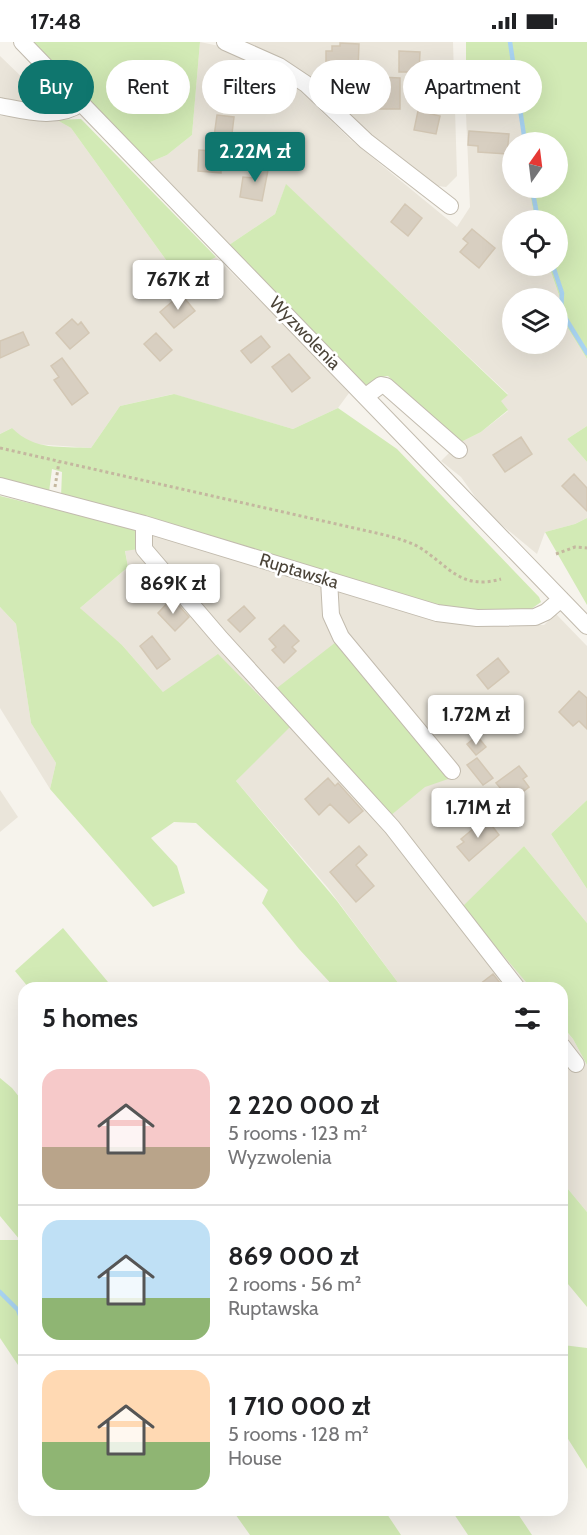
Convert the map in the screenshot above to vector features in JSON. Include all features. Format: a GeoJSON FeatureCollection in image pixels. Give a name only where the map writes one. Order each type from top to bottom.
{"type":"FeatureCollection","features":[{"type":"Feature","properties":{"kind":"street","name":"Wyzwolenia"},"geometry":{"type":"LineString","coordinates":[[22,42],[39,60]]}},
{"type":"Feature","properties":{"kind":"street"},"geometry":{"type":"LineString","coordinates":[[225,42],[279,66],[306,84],[366,141],[450,206]]}},
{"type":"Feature","properties":{"kind":"street"},"geometry":{"type":"LineString","coordinates":[[0,106],[18,108]]}},
{"type":"Feature","properties":{"kind":"street","name":"Wyzwolenia"},"geometry":{"type":"LineString","coordinates":[[92,114],[587,626]]}},
{"type":"Feature","properties":{"kind":"street"},"geometry":{"type":"LineString","coordinates":[[366,396],[381,385],[386,386],[459,450]]}},
{"type":"Feature","properties":{"kind":"street","name":"Ruptawska"},"geometry":{"type":"LineString","coordinates":[[0,486],[144,524],[437,614],[468,618],[536,617],[561,599]]}},
{"type":"Feature","properties":{"kind":"street"},"geometry":{"type":"LineString","coordinates":[[144,524],[144,549],[220,639],[392,827],[512,982]]}},
{"type":"Feature","properties":{"kind":"street"},"geometry":{"type":"LineString","coordinates":[[329,580],[331,615],[340,637],[452,771]]}},
{"type":"Feature","properties":{"kind":"street"},"geometry":{"type":"LineString","coordinates":[[568,1054],[576,1064]]}},
{"type":"Feature","properties":{"kind":"path"},"geometry":{"type":"LineString","coordinates":[[0,448],[385,535],[416,546],[464,580],[485,582],[501,579]]}},
{"type":"Feature","properties":{"kind":"path"},"geometry":{"type":"LineString","coordinates":[[54,500],[59,462]]}},
{"type":"Feature","properties":{"kind":"path"},"geometry":{"type":"LineString","coordinates":[[556,554],[575,547],[587,548]]}},
{"type":"Feature","properties":{"kind":"shaded area"},"geometry":{"type":"Polygon","coordinates":[[[200,42],[219,46],[250,60],[202,60],[202,114],[297,114],[297,88],[309,100],[309,114],[324,114],[351,140],[457,227],[470,207],[466,114],[520,114],[522,132],[502,132],[502,198],[531,198],[533,210],[502,210],[502,276],[552,276],[557,288],[502,288],[502,354],[568,354],[568,328],[587,359],[587,426],[567,439],[587,462],[587,518],[575,524],[545,532],[537,554],[486,512],[461,477],[441,461],[459,443],[481,432],[508,411],[500,401],[508,394],[286,185],[275,214],[229,245],[148,163],[167,155],[192,135],[200,42]]]}},
{"type":"Feature","properties":{"kind":"shaded area"},"geometry":{"type":"Polygon","coordinates":[[[235,42],[453,42],[454,60],[403,60],[403,114],[455,114],[457,176],[446,187],[430,185],[343,114],[391,114],[391,60],[309,60],[309,81],[297,70],[297,60],[281,60],[258,48],[235,42]]]}},
{"type":"Feature","properties":{"kind":"shaded area"},"geometry":{"type":"Polygon","coordinates":[[[0,56],[18,73],[18,102],[0,99],[0,56]]]}},
{"type":"Feature","properties":{"kind":"shaded area"},"geometry":{"type":"Polygon","coordinates":[[[0,116],[57,120],[71,128],[174,271],[205,263],[216,257],[349,393],[338,408],[293,429],[173,394],[120,406],[91,448],[34,444],[17,435],[12,428],[0,434],[0,116]]]}},
{"type":"Feature","properties":{"kind":"shaded area"},"geometry":{"type":"Polygon","coordinates":[[[148,532],[471,624],[544,625],[556,614],[587,646],[587,800],[551,834],[587,889],[587,923],[524,846],[463,907],[526,982],[398,982],[328,888],[236,781],[289,726],[163,692],[122,645],[80,608],[128,567],[125,550],[148,532]]]}},
{"type":"Feature","properties":{"kind":"shaded area"},"geometry":{"type":"Polygon","coordinates":[[[0,607],[16,624],[31,723],[56,763],[50,789],[0,708],[0,607]]]}},
{"type":"Feature","properties":{"kind":"shaded area"},"geometry":{"type":"Polygon","coordinates":[[[0,790],[18,817],[0,832],[0,790]]]}},
{"type":"Feature","properties":{"kind":"shaded area"},"geometry":{"type":"Polygon","coordinates":[[[568,1034],[587,1065],[587,1212],[568,1189],[568,1034]]]}},
{"type":"Feature","properties":{"kind":"green space"},"geometry":{"type":"Polygon","coordinates":[[[32,42],[200,42],[192,135],[167,155],[148,163],[94,107],[94,60],[49,60],[32,42]]]}},
{"type":"Feature","properties":{"kind":"green space"},"geometry":{"type":"Polygon","coordinates":[[[466,42],[587,42],[587,359],[568,328],[568,288],[557,288],[552,276],[568,276],[568,210],[533,210],[531,198],[568,198],[568,132],[522,132],[520,114],[542,114],[542,60],[466,60],[466,42]]]}},
{"type":"Feature","properties":{"kind":"green space"},"geometry":{"type":"Polygon","coordinates":[[[81,119],[216,257],[205,263],[174,271],[71,128],[57,120],[81,119]]]}},
{"type":"Feature","properties":{"kind":"green space"},"geometry":{"type":"Polygon","coordinates":[[[286,184],[508,395],[501,401],[508,410],[481,432],[459,443],[388,376],[381,377],[367,386],[229,245],[275,214],[286,184]]]}},
{"type":"Feature","properties":{"kind":"green space"},"geometry":{"type":"Polygon","coordinates":[[[174,394],[293,429],[338,408],[397,449],[539,597],[541,602],[527,612],[440,608],[61,497],[62,472],[52,469],[49,492],[0,479],[0,434],[12,428],[30,441],[39,444],[91,448],[120,406],[174,394]]]}},
{"type":"Feature","properties":{"kind":"green space"},"geometry":{"type":"Polygon","coordinates":[[[587,426],[587,462],[567,439],[587,426]]]}},
{"type":"Feature","properties":{"kind":"green space"},"geometry":{"type":"Polygon","coordinates":[[[0,496],[137,529],[138,549],[125,551],[128,567],[80,608],[122,645],[163,692],[218,654],[290,727],[236,781],[337,901],[398,982],[329,982],[262,903],[268,890],[196,823],[174,822],[151,838],[177,866],[185,893],[153,907],[50,789],[56,763],[31,723],[16,624],[0,607],[0,496]]]}},
{"type":"Feature","properties":{"kind":"green space"},"geometry":{"type":"Polygon","coordinates":[[[587,518],[587,605],[545,532],[575,524],[587,518]]]}},
{"type":"Feature","properties":{"kind":"green space"},"geometry":{"type":"Polygon","coordinates":[[[336,642],[451,778],[425,787],[390,816],[277,688],[336,642]]]}},
{"type":"Feature","properties":{"kind":"green space"},"geometry":{"type":"Polygon","coordinates":[[[587,800],[587,889],[551,834],[587,800]]]}},
{"type":"Feature","properties":{"kind":"green space"},"geometry":{"type":"Polygon","coordinates":[[[524,846],[587,923],[587,1065],[568,1033],[568,982],[526,982],[462,907],[524,846]]]}},
{"type":"Feature","properties":{"kind":"green space"},"geometry":{"type":"Polygon","coordinates":[[[63,928],[108,982],[24,982],[15,971],[63,928]]]}},
{"type":"Feature","properties":{"kind":"green space"},"geometry":{"type":"Polygon","coordinates":[[[0,1078],[18,1096],[18,1238],[0,1216],[0,1078]]]}},
{"type":"Feature","properties":{"kind":"green space"},"geometry":{"type":"Polygon","coordinates":[[[568,1189],[587,1212],[587,1307],[568,1284],[568,1189]]]}},
{"type":"Feature","properties":{"kind":"green space"},"geometry":{"type":"Polygon","coordinates":[[[0,1240],[18,1240],[18,1365],[0,1338],[0,1240]]]}},
{"type":"Feature","properties":{"kind":"green space"},"geometry":{"type":"Polygon","coordinates":[[[568,1346],[587,1348],[587,1469],[568,1439],[568,1346]]]}},
{"type":"Feature","properties":{"kind":"green space"},"geometry":{"type":"Polygon","coordinates":[[[237,1516],[388,1516],[401,1535],[250,1535],[237,1516]]]}},
{"type":"Feature","properties":{"kind":"green space"},"geometry":{"type":"Polygon","coordinates":[[[455,1516],[519,1516],[532,1535],[468,1535],[455,1516]]]}},
{"type":"Feature","properties":{"kind":"building"},"geometry":{"type":"Polygon","coordinates":[[[340,43],[359,44],[358,60],[326,60],[326,51],[332,51],[332,46],[340,46],[340,43]]]}},
{"type":"Feature","properties":{"kind":"building"},"geometry":{"type":"Polygon","coordinates":[[[399,51],[420,52],[420,60],[403,60],[403,72],[399,72],[399,51]]]}},
{"type":"Feature","properties":{"kind":"building"},"geometry":{"type":"Polygon","coordinates":[[[391,78],[400,78],[400,109],[391,109],[391,78]]]}},
{"type":"Feature","properties":{"kind":"building"},"geometry":{"type":"Polygon","coordinates":[[[417,114],[440,116],[436,134],[414,130],[417,114]]]}},
{"type":"Feature","properties":{"kind":"building"},"geometry":{"type":"Polygon","coordinates":[[[217,115],[234,117],[228,167],[221,166],[221,173],[198,171],[199,150],[212,151],[217,115]]]}},
{"type":"Feature","properties":{"kind":"building"},"geometry":{"type":"Polygon","coordinates":[[[469,131],[502,133],[502,154],[478,152],[478,146],[468,145],[469,131]]]}},
{"type":"Feature","properties":{"kind":"building"},"geometry":{"type":"Polygon","coordinates":[[[256,162],[269,165],[262,201],[240,197],[243,177],[254,178],[256,162]]]}},
{"type":"Feature","properties":{"kind":"building"},"geometry":{"type":"Polygon","coordinates":[[[405,204],[422,218],[408,236],[391,222],[405,204]]]}},
{"type":"Feature","properties":{"kind":"building"},"geometry":{"type":"Polygon","coordinates":[[[472,229],[495,248],[479,268],[460,252],[468,243],[463,239],[472,229]]]}},
{"type":"Feature","properties":{"kind":"building"},"geometry":{"type":"Polygon","coordinates":[[[181,294],[195,311],[174,328],[160,312],[181,294]]]}},
{"type":"Feature","properties":{"kind":"building"},"geometry":{"type":"Polygon","coordinates":[[[72,319],[78,325],[81,322],[89,333],[70,349],[56,333],[72,319]]]}},
{"type":"Feature","properties":{"kind":"building"},"geometry":{"type":"Polygon","coordinates":[[[23,332],[29,345],[0,358],[0,341],[23,332]]]}},
{"type":"Feature","properties":{"kind":"building"},"geometry":{"type":"Polygon","coordinates":[[[156,333],[172,350],[160,361],[144,344],[156,333]]]}},
{"type":"Feature","properties":{"kind":"building"},"geometry":{"type":"Polygon","coordinates":[[[261,336],[270,347],[251,363],[241,351],[261,336]]]}},
{"type":"Feature","properties":{"kind":"building"},"geometry":{"type":"Polygon","coordinates":[[[289,354],[310,378],[292,392],[272,367],[289,354]]]}},
{"type":"Feature","properties":{"kind":"building"},"geometry":{"type":"Polygon","coordinates":[[[62,358],[88,393],[72,405],[54,380],[59,377],[51,366],[62,358]]]}},
{"type":"Feature","properties":{"kind":"building"},"geometry":{"type":"Polygon","coordinates":[[[521,437],[532,454],[505,472],[493,455],[521,437]]]}},
{"type":"Feature","properties":{"kind":"building"},"geometry":{"type":"Polygon","coordinates":[[[574,474],[587,488],[587,511],[562,486],[574,474]]]}},
{"type":"Feature","properties":{"kind":"building"},"geometry":{"type":"Polygon","coordinates":[[[172,598],[189,617],[175,631],[158,613],[172,598]]]}},
{"type":"Feature","properties":{"kind":"building"},"geometry":{"type":"Polygon","coordinates":[[[244,606],[255,618],[240,632],[228,620],[244,606]]]}},
{"type":"Feature","properties":{"kind":"building"},"geometry":{"type":"Polygon","coordinates":[[[284,625],[299,641],[292,647],[296,651],[284,663],[272,650],[276,647],[269,639],[284,625]]]}},
{"type":"Feature","properties":{"kind":"building"},"geometry":{"type":"Polygon","coordinates":[[[152,636],[170,659],[157,669],[140,646],[152,636]]]}},
{"type":"Feature","properties":{"kind":"building"},"geometry":{"type":"Polygon","coordinates":[[[498,658],[509,672],[488,689],[477,675],[498,658]]]}},
{"type":"Feature","properties":{"kind":"building"},"geometry":{"type":"Polygon","coordinates":[[[579,691],[587,698],[587,729],[579,721],[573,726],[559,712],[579,691]]]}},
{"type":"Feature","properties":{"kind":"building"},"geometry":{"type":"Polygon","coordinates":[[[477,736],[486,747],[476,755],[467,744],[477,736]]]}},
{"type":"Feature","properties":{"kind":"building"},"geometry":{"type":"Polygon","coordinates":[[[477,758],[493,778],[483,785],[467,765],[477,758]]]}},
{"type":"Feature","properties":{"kind":"building"},"geometry":{"type":"Polygon","coordinates":[[[519,766],[527,776],[523,779],[529,787],[511,801],[496,783],[519,766]]]}},
{"type":"Feature","properties":{"kind":"building"},"geometry":{"type":"Polygon","coordinates":[[[328,778],[335,786],[338,783],[363,811],[349,823],[330,804],[319,815],[305,799],[328,778]]]}},
{"type":"Feature","properties":{"kind":"building"},"geometry":{"type":"Polygon","coordinates":[[[486,818],[499,835],[469,861],[457,847],[464,842],[461,839],[486,818]]]}},
{"type":"Feature","properties":{"kind":"building"},"geometry":{"type":"Polygon","coordinates":[[[359,846],[367,855],[356,865],[374,886],[356,902],[330,872],[359,846]]]}},
{"type":"Feature","properties":{"kind":"building"},"geometry":{"type":"Polygon","coordinates":[[[493,974],[499,982],[483,982],[493,974]]]}},
{"type":"Feature","properties":{"kind":"waterway"},"geometry":{"type":"LineString","coordinates":[[510,42],[524,132]]}},
{"type":"Feature","properties":{"kind":"waterway"},"geometry":{"type":"LineString","coordinates":[[534,198],[536,210]]}},
{"type":"Feature","properties":{"kind":"waterway"},"geometry":{"type":"LineString","coordinates":[[556,276],[562,293],[561,311],[587,353]]}},
{"type":"Feature","properties":{"kind":"waterway"},"geometry":{"type":"LineString","coordinates":[[0,1292],[18,1310]]}}]}
